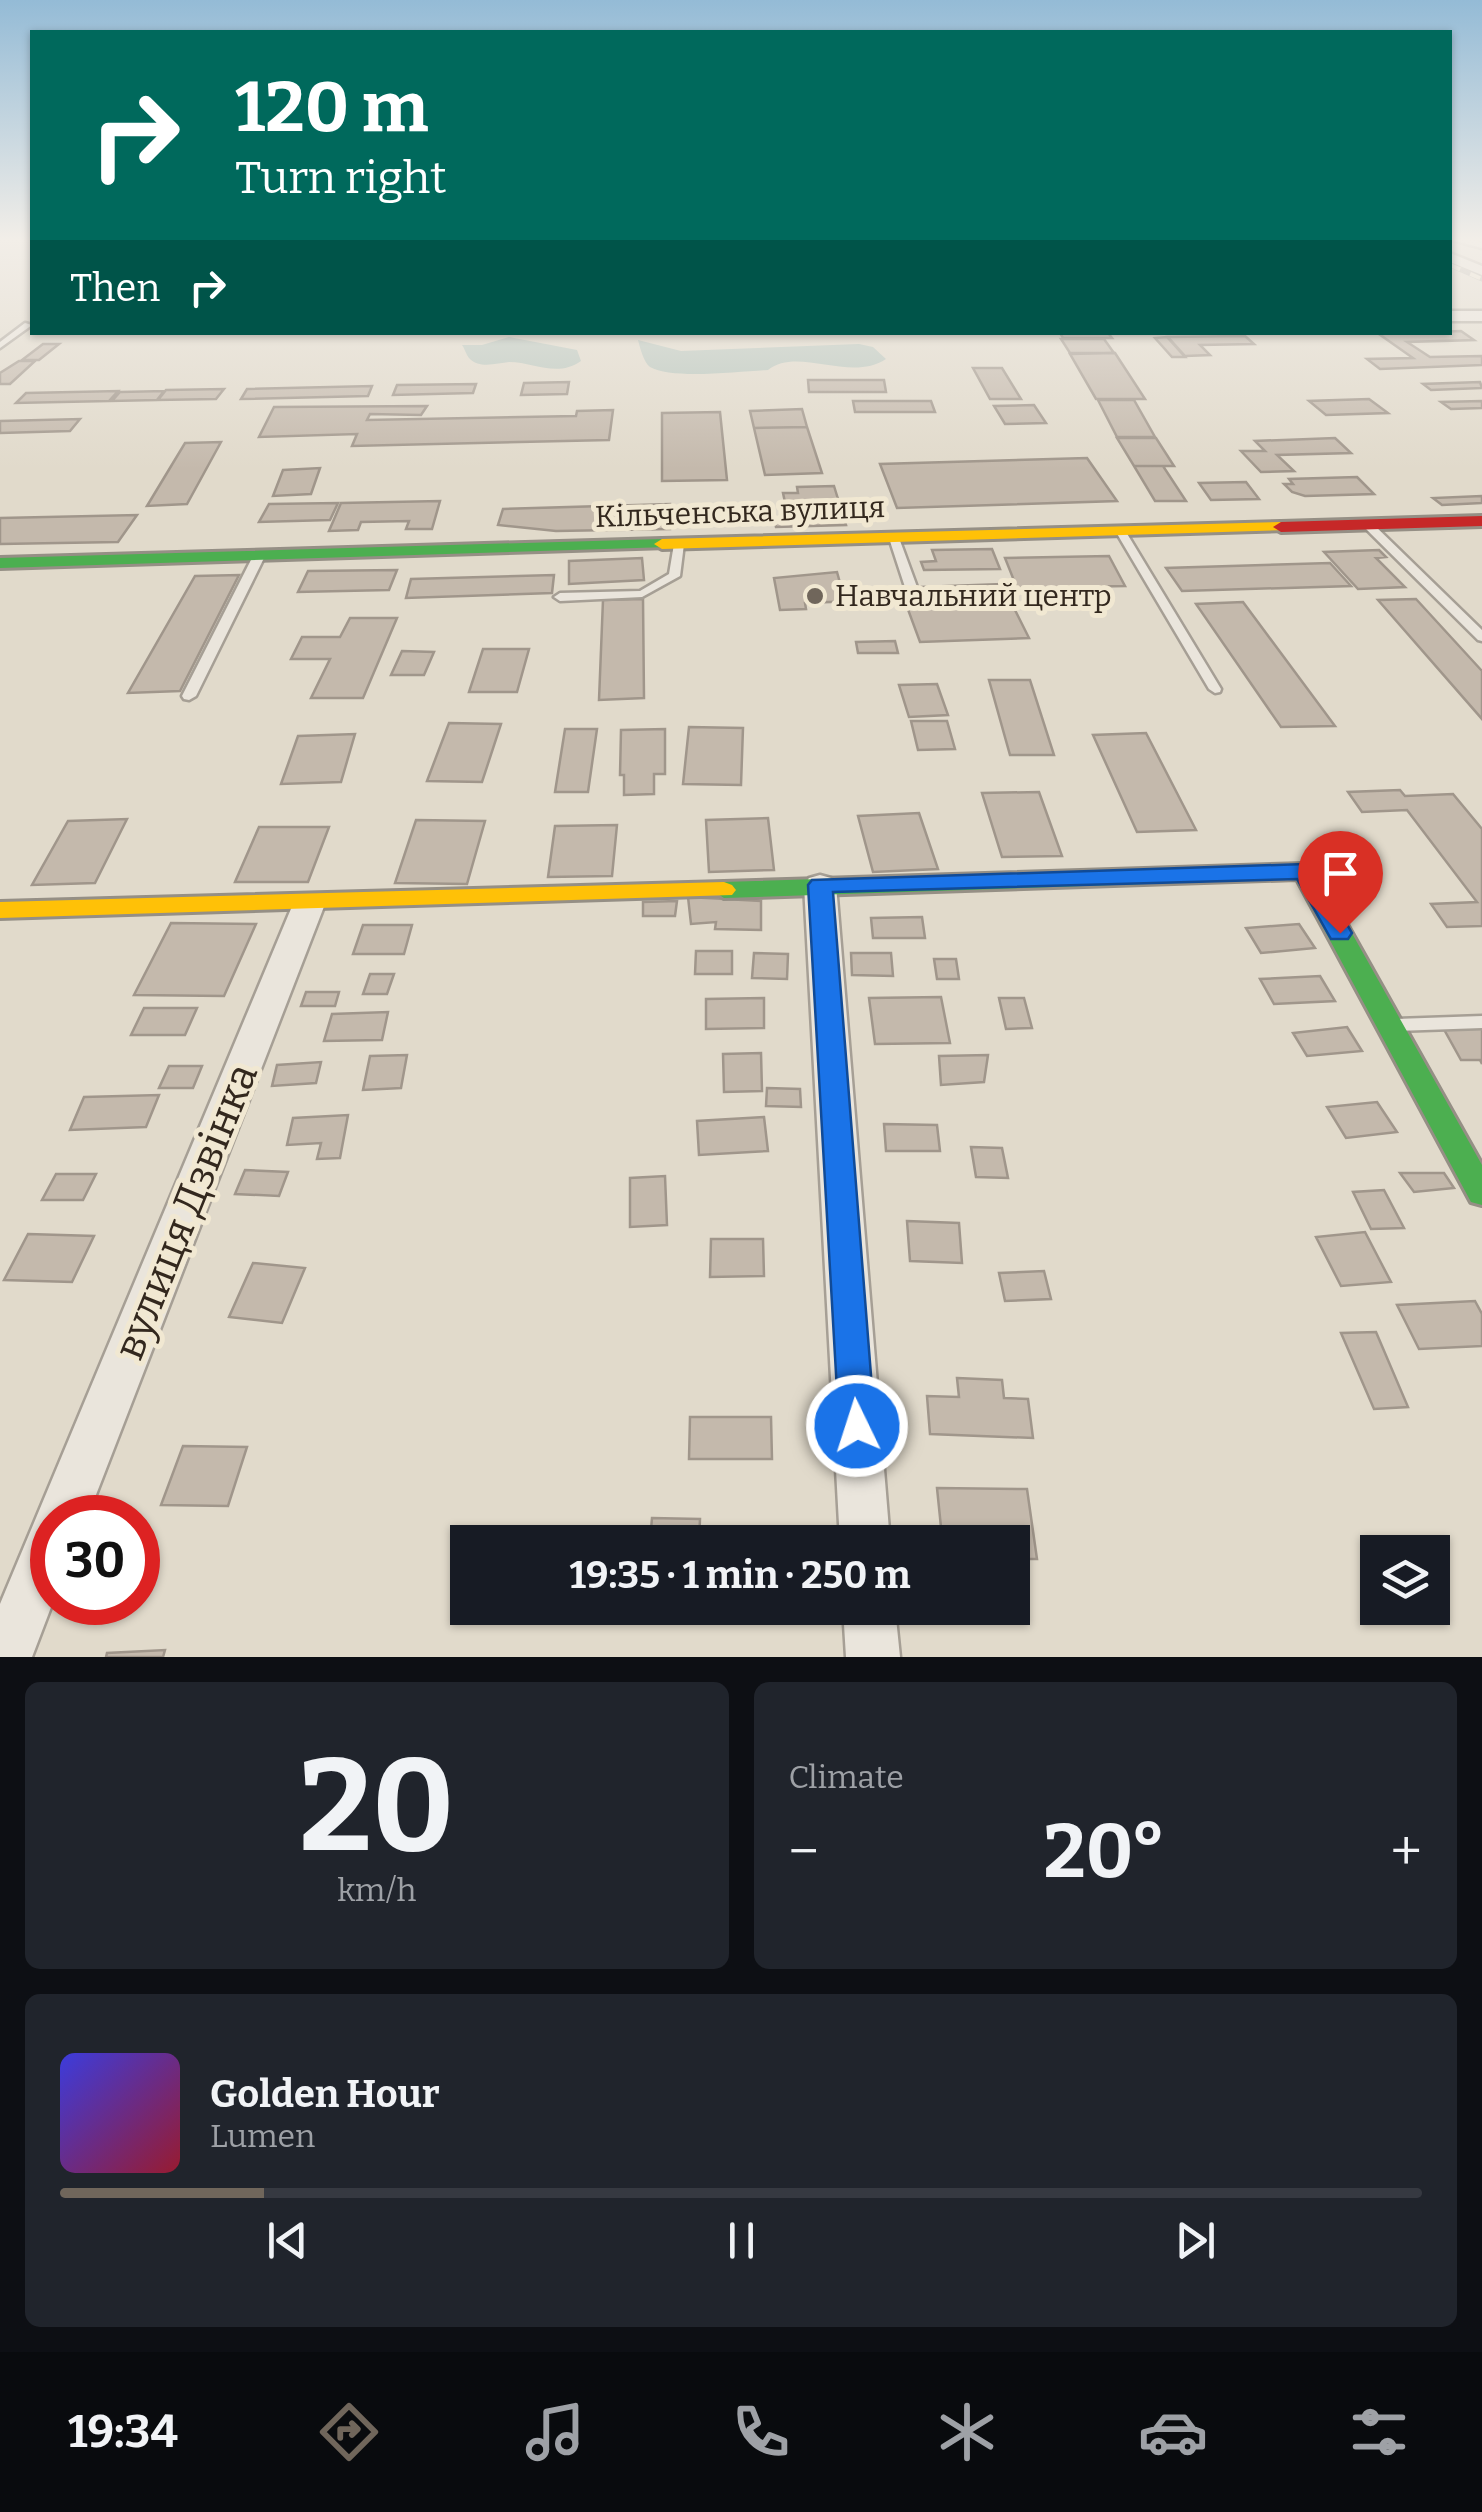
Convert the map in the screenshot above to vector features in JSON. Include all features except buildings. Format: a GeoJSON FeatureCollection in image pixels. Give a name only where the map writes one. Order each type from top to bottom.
{"type":"FeatureCollection","features":[{"type":"Feature","properties":{"kind":"street"},"geometry":{"type":"LineString","coordinates":[[1452,316],[1482,316]]}},
{"type":"Feature","properties":{"kind":"street","name":"Кільченська вулиця"},"geometry":{"type":"LineString","coordinates":[[0,563],[1482,521]]}},
{"type":"Feature","properties":{"kind":"street"},"geometry":{"type":"LineString","coordinates":[[0,910],[309,904],[1305,871],[1482,1193]]}},
{"type":"Feature","properties":{"kind":"street"},"geometry":{"type":"LineString","coordinates":[[820,885],[864,1525]]}},
{"type":"Feature","properties":{"kind":"street","name":"вулиця Дзвінка"},"geometry":{"type":"LineString","coordinates":[[71,1495],[309,904]]}},
{"type":"Feature","properties":{"kind":"street"},"geometry":{"type":"LineString","coordinates":[[5,1657],[30,1595]]}},
{"type":"Feature","properties":{"kind":"street"},"geometry":{"type":"LineString","coordinates":[[870,1625],[872,1657]]}},
{"type":"Feature","properties":{"kind":"lane"},"geometry":{"type":"LineString","coordinates":[[0,346],[28,325]]}},
{"type":"Feature","properties":{"kind":"lane"},"geometry":{"type":"LineString","coordinates":[[1368,525],[1482,637]]}},
{"type":"Feature","properties":{"kind":"lane"},"geometry":{"type":"LineString","coordinates":[[1121,532],[1215,689]]}},
{"type":"Feature","properties":{"kind":"lane"},"geometry":{"type":"LineString","coordinates":[[894,538],[911,587]]}},
{"type":"Feature","properties":{"kind":"lane"},"geometry":{"type":"LineString","coordinates":[[560,597],[642,594],[674,576],[679,544]]}},
{"type":"Feature","properties":{"kind":"lane"},"geometry":{"type":"LineString","coordinates":[[189,696],[260,556]]}},
{"type":"Feature","properties":{"kind":"lane"},"geometry":{"type":"LineString","coordinates":[[1392,1026],[1482,1022]]}},
{"type":"Feature","properties":{"kind":"shaded area"},"geometry":{"type":"Polygon","coordinates":[[[509,337],[577,350],[581,361],[554,369],[509,362],[484,365],[470,359],[462,345],[482,345],[509,337]]]}},
{"type":"Feature","properties":{"kind":"shaded area"},"geometry":{"type":"Polygon","coordinates":[[[638,340],[681,351],[859,344],[873,347],[886,359],[857,367],[794,362],[768,370],[674,373],[650,367],[638,340]]]}},
{"type":"Feature","properties":{"kind":"traffic: fast"},"geometry":{"type":"LineString","coordinates":[[0,563],[662,544]]}},
{"type":"Feature","properties":{"kind":"traffic: fast"},"geometry":{"type":"LineString","coordinates":[[724,890],[1305,871],[1482,1193]]}},
{"type":"Feature","properties":{"kind":"traffic: slow"},"geometry":{"type":"LineString","coordinates":[[662,544],[1281,527]]}},
{"type":"Feature","properties":{"kind":"traffic: slow"},"geometry":{"type":"LineString","coordinates":[[0,910],[724,890]]}},
{"type":"Feature","properties":{"kind":"traffic: jam"},"geometry":{"type":"LineString","coordinates":[[1281,527],[1482,521]]}},
{"type":"Feature","properties":{"kind":"place","name":"Навчальний центр"},"geometry":{"type":"Point","coordinates":[815,596]}},
{"type":"Feature","properties":{"kind":"route"},"geometry":{"type":"LineString","coordinates":[[857,1426],[820,885],[1305,871],[1340,933]]}}]}
